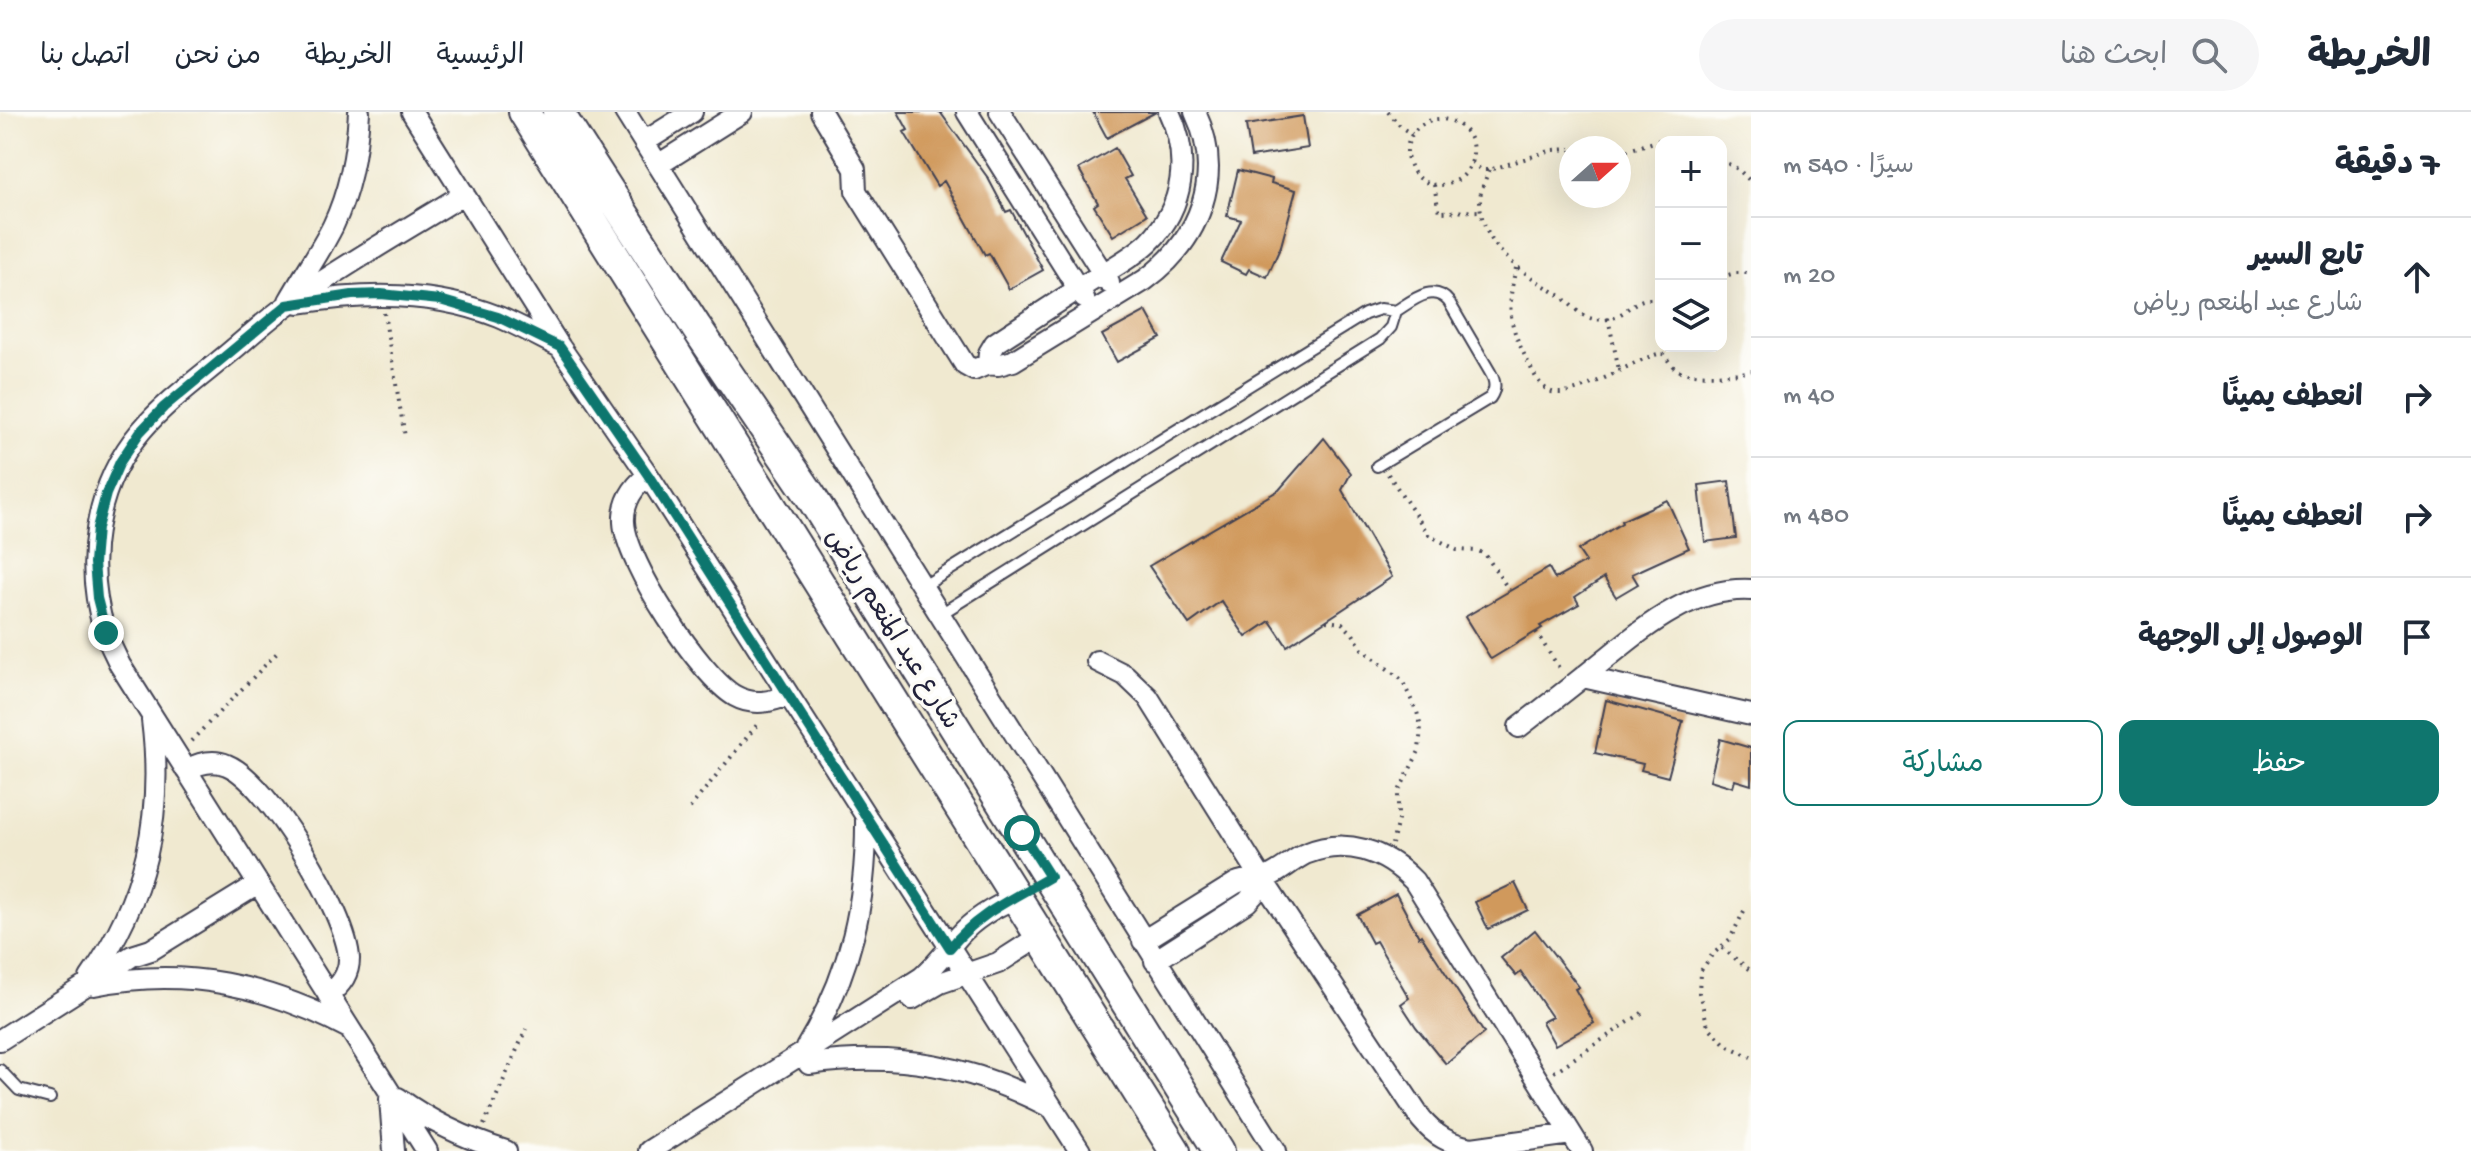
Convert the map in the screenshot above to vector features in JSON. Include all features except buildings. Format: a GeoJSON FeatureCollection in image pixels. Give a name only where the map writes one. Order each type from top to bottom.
{"type":"FeatureCollection","features":[{"type":"Feature","properties":{"kind":"street"},"geometry":{"type":"LineString","coordinates":[[287,305],[320,250],[345,195],[353,166],[359,112]]}},
{"type":"Feature","properties":{"kind":"street"},"geometry":{"type":"LineString","coordinates":[[412,112],[560,347],[648,475],[782,698],[866,816],[1080,1151]]}},
{"type":"Feature","properties":{"kind":"street","name":"شارع عبد المنعم رياض"},"geometry":{"type":"LineString","coordinates":[[524,112],[1175,1151]]}},
{"type":"Feature","properties":{"kind":"street","name":"شارع عبد المنعم رياض"},"geometry":{"type":"LineString","coordinates":[[558,112],[696,327],[810,495],[1219,1151]]}},
{"type":"Feature","properties":{"kind":"street"},"geometry":{"type":"LineString","coordinates":[[625,112],[1276,1151]]}},
{"type":"Feature","properties":{"kind":"street"},"geometry":{"type":"LineString","coordinates":[[644,142],[692,112]]}},
{"type":"Feature","properties":{"kind":"street"},"geometry":{"type":"LineString","coordinates":[[658,165],[742,112]]}},
{"type":"Feature","properties":{"kind":"street"},"geometry":{"type":"LineString","coordinates":[[821,112],[855,169],[855,189],[965,365],[974,370],[988,364],[1008,363],[1163,267],[1178,250],[1191,232],[1206,189],[1208,166],[1205,143],[1195,112]]}},
{"type":"Feature","properties":{"kind":"street"},"geometry":{"type":"LineString","coordinates":[[967,112],[1093,312]]}},
{"type":"Feature","properties":{"kind":"street"},"geometry":{"type":"LineString","coordinates":[[1000,112],[1117,297]]}},
{"type":"Feature","properties":{"kind":"street"},"geometry":{"type":"LineString","coordinates":[[988,364],[989,353],[995,343],[1132,255],[1153,237],[1169,216],[1181,182],[1182,156],[1177,129],[1169,112]]}},
{"type":"Feature","properties":{"kind":"street"},"geometry":{"type":"LineString","coordinates":[[427,1151],[120,665],[106,633],[97,598],[94,563],[97,528],[106,494],[120,462],[164,407],[287,305],[464,194]]}},
{"type":"Feature","properties":{"kind":"street"},"geometry":{"type":"LineString","coordinates":[[287,305],[381,294],[440,300],[498,317],[560,347]]}},
{"type":"Feature","properties":{"kind":"street"},"geometry":{"type":"LineString","coordinates":[[648,475],[630,495],[624,522],[641,571],[659,605],[697,657],[732,694],[754,702],[782,698]]}},
{"type":"Feature","properties":{"kind":"street"},"geometry":{"type":"LineString","coordinates":[[1519,727],[1649,624],[1684,603],[1723,592],[1751,590]]}},
{"type":"Feature","properties":{"kind":"street"},"geometry":{"type":"LineString","coordinates":[[1097,661],[1125,675],[1148,697],[1262,879],[1430,1131],[1457,1146],[1472,1148],[1577,1142],[1414,881],[1388,858],[1356,847],[1321,849],[1262,879],[1248,878],[1236,883],[1143,941]]}},
{"type":"Feature","properties":{"kind":"street"},"geometry":{"type":"LineString","coordinates":[[1577,682],[1751,715]]}},
{"type":"Feature","properties":{"kind":"street"},"geometry":{"type":"LineString","coordinates":[[83,987],[121,927],[147,859],[157,788],[152,716]]}},
{"type":"Feature","properties":{"kind":"street"},"geometry":{"type":"LineString","coordinates":[[182,763],[217,762],[238,770],[284,823],[304,852],[321,883],[347,948],[348,969],[343,980],[328,995]]}},
{"type":"Feature","properties":{"kind":"street"},"geometry":{"type":"LineString","coordinates":[[806,1059],[836,991],[855,934],[864,887],[866,816]]}},
{"type":"Feature","properties":{"kind":"street"},"geometry":{"type":"LineString","coordinates":[[806,1059],[921,978],[979,918],[1050,877]]}},
{"type":"Feature","properties":{"kind":"street"},"geometry":{"type":"LineString","coordinates":[[0,1040],[132,956],[151,950],[254,879]]}},
{"type":"Feature","properties":{"kind":"street"},"geometry":{"type":"LineString","coordinates":[[1155,961],[1247,902],[1262,879]]}},
{"type":"Feature","properties":{"kind":"street"},"geometry":{"type":"LineString","coordinates":[[654,1150],[928,989],[998,963],[1073,914]]}},
{"type":"Feature","properties":{"kind":"street"},"geometry":{"type":"LineString","coordinates":[[83,987],[151,978],[219,981],[286,998],[349,1028]]}},
{"type":"Feature","properties":{"kind":"street"},"geometry":{"type":"LineString","coordinates":[[0,1023],[31,1020]]}},
{"type":"Feature","properties":{"kind":"street"},"geometry":{"type":"LineString","coordinates":[[806,1059],[881,1059],[940,1065],[987,1078],[1052,1108]]}},
{"type":"Feature","properties":{"kind":"street"},"geometry":{"type":"LineString","coordinates":[[389,1091],[416,1112],[445,1128],[506,1151]]}},
{"type":"Feature","properties":{"kind":"street"},"geometry":{"type":"LineString","coordinates":[[389,1091],[394,1151]]}},
{"type":"Feature","properties":{"kind":"lane"},"geometry":{"type":"LineString","coordinates":[[922,587],[1365,314],[1380,309],[1396,311],[1425,293],[1436,292],[1449,302],[1495,385],[1490,398],[1380,465]]}},
{"type":"Feature","properties":{"kind":"lane"},"geometry":{"type":"LineString","coordinates":[[939,615],[1380,339],[1391,327],[1396,311]]}},
{"type":"Feature","properties":{"kind":"lane"},"geometry":{"type":"LineString","coordinates":[[0,1070],[19,1090],[50,1098]]}},
{"type":"Feature","properties":{"kind":"path"},"geometry":{"type":"LineString","coordinates":[[1388,112],[1412,134]]}},
{"type":"Feature","properties":{"kind":"path"},"geometry":{"type":"LineString","coordinates":[[1435,119],[1454,122],[1468,134],[1472,162],[1461,178],[1444,185],[1434,185],[1417,177],[1407,161],[1408,142],[1418,126],[1435,119]]}},
{"type":"Feature","properties":{"kind":"path"},"geometry":{"type":"LineString","coordinates":[[1631,149],[1655,142]]}},
{"type":"Feature","properties":{"kind":"path"},"geometry":{"type":"LineString","coordinates":[[1472,162],[1481,170],[1489,170],[1559,150]]}},
{"type":"Feature","properties":{"kind":"path"},"geometry":{"type":"LineString","coordinates":[[1727,164],[1750,177]]}},
{"type":"Feature","properties":{"kind":"path"},"geometry":{"type":"LineString","coordinates":[[1489,170],[1480,197],[1488,233],[1516,268],[1571,303],[1587,318],[1624,314],[1638,300],[1655,298]]}},
{"type":"Feature","properties":{"kind":"path"},"geometry":{"type":"LineString","coordinates":[[1434,185],[1439,212],[1482,211]]}},
{"type":"Feature","properties":{"kind":"path"},"geometry":{"type":"LineString","coordinates":[[1516,268],[1509,297],[1512,322],[1519,345],[1539,382],[1552,392],[1565,393],[1591,384],[1662,353],[1675,369],[1687,374],[1742,374],[1751,371]]}},
{"type":"Feature","properties":{"kind":"path"},"geometry":{"type":"LineString","coordinates":[[1727,275],[1751,273]]}},
{"type":"Feature","properties":{"kind":"path"},"geometry":{"type":"LineString","coordinates":[[381,294],[405,437]]}},
{"type":"Feature","properties":{"kind":"path"},"geometry":{"type":"LineString","coordinates":[[1608,318],[1619,370]]}},
{"type":"Feature","properties":{"kind":"path"},"geometry":{"type":"LineString","coordinates":[[1380,465],[1429,535],[1447,546],[1485,554],[1509,590]]}},
{"type":"Feature","properties":{"kind":"path"},"geometry":{"type":"LineString","coordinates":[[1326,621],[1342,623],[1362,649],[1402,680],[1421,726],[1419,751],[1398,793],[1398,820],[1388,858]]}},
{"type":"Feature","properties":{"kind":"path"},"geometry":{"type":"LineString","coordinates":[[1536,632],[1577,682]]}},
{"type":"Feature","properties":{"kind":"path"},"geometry":{"type":"LineString","coordinates":[[182,763],[279,651]]}},
{"type":"Feature","properties":{"kind":"path"},"geometry":{"type":"LineString","coordinates":[[690,808],[782,698]]}},
{"type":"Feature","properties":{"kind":"path"},"geometry":{"type":"LineString","coordinates":[[1744,911],[1736,930],[1700,972],[1699,993],[1708,1026],[1726,1045],[1751,1057]]}},
{"type":"Feature","properties":{"kind":"path"},"geometry":{"type":"LineString","coordinates":[[1722,948],[1751,971]]}},
{"type":"Feature","properties":{"kind":"path"},"geometry":{"type":"LineString","coordinates":[[1539,1082],[1645,1011]]}},
{"type":"Feature","properties":{"kind":"path"},"geometry":{"type":"LineString","coordinates":[[476,1142],[526,1029]]}},
{"type":"Feature","properties":{"kind":"route"},"geometry":{"type":"LineString","coordinates":[[106,633],[97,598],[94,563],[97,528],[106,494],[120,462],[140,432],[164,407],[287,305],[381,294],[440,300],[498,317],[560,347],[648,475],[950,948],[986,913],[1050,877],[1022,833]]}}]}
